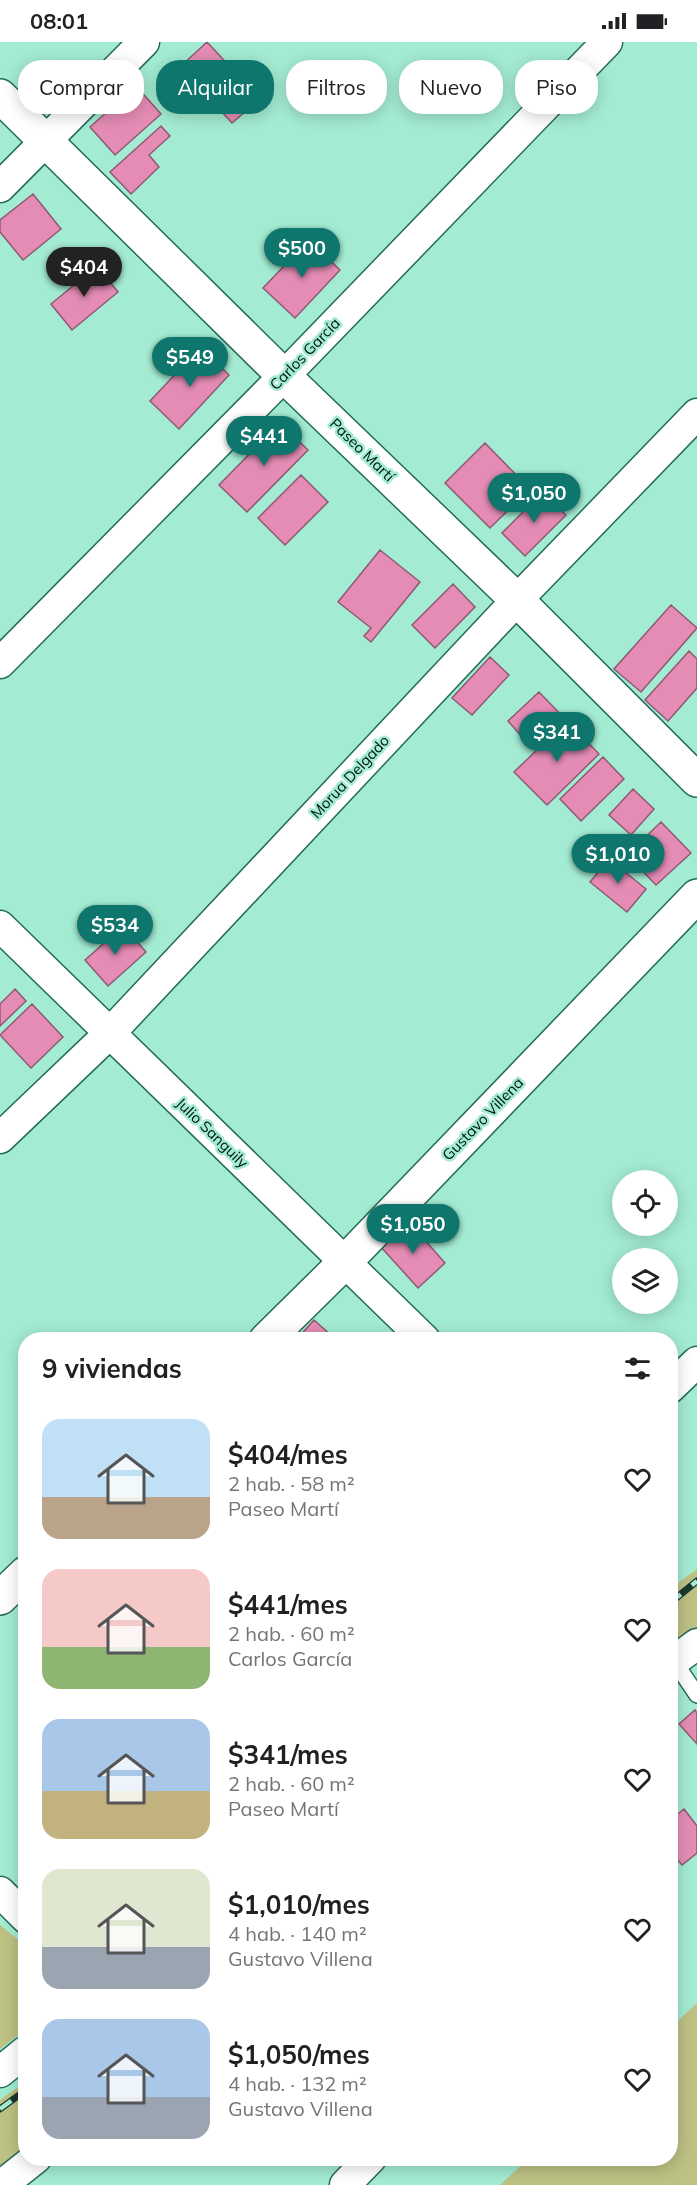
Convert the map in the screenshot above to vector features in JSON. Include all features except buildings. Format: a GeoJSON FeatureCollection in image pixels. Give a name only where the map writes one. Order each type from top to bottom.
{"type":"FeatureCollection","features":[{"type":"Feature","properties":{"kind":"street"},"geometry":{"type":"LineString","coordinates":[[0,187],[144,42]]}},
{"type":"Feature","properties":{"kind":"street","name":"Carlos García"},"geometry":{"type":"LineString","coordinates":[[0,663],[284,376],[607,42]]}},
{"type":"Feature","properties":{"kind":"street","name":"Paseo Martí"},"geometry":{"type":"LineString","coordinates":[[0,96],[284,376],[517,600],[697,780]]}},
{"type":"Feature","properties":{"kind":"street","name":"Morua Delgado"},"geometry":{"type":"LineString","coordinates":[[0,1138],[110,1033],[517,600],[697,414]]}},
{"type":"Feature","properties":{"kind":"street","name":"Gustavo Villena"},"geometry":{"type":"LineString","coordinates":[[274,1332],[345,1262],[697,896]]}},
{"type":"Feature","properties":{"kind":"street","name":"Julio Sanguily"},"geometry":{"type":"LineString","coordinates":[[0,926],[417,1332]]}},
{"type":"Feature","properties":{"kind":"street"},"geometry":{"type":"LineString","coordinates":[[678,1380],[697,1362]]}},
{"type":"Feature","properties":{"kind":"street"},"geometry":{"type":"LineString","coordinates":[[0,1598],[18,1581]]}},
{"type":"Feature","properties":{"kind":"street"},"geometry":{"type":"LineString","coordinates":[[0,1892],[18,1910]]}},
{"type":"Feature","properties":{"kind":"street"},"geometry":{"type":"LineString","coordinates":[[0,2072],[18,2057]]}},
{"type":"Feature","properties":{"kind":"street"},"geometry":{"type":"LineString","coordinates":[[2,2185],[26,2166]]}},
{"type":"Feature","properties":{"kind":"street"},"geometry":{"type":"LineString","coordinates":[[345,2185],[363,2166]]}},
{"type":"Feature","properties":{"kind":"lane"},"geometry":{"type":"LineString","coordinates":[[681,1656],[697,1695]]}},
{"type":"Feature","properties":{"kind":"green space"},"geometry":{"type":"Polygon","coordinates":[[[697,1569],[697,1644],[678,1658],[678,1583],[697,1569]]]}},
{"type":"Feature","properties":{"kind":"green space"},"geometry":{"type":"Polygon","coordinates":[[[0,1925],[18,1940],[18,2035],[0,2049],[0,1925]]]}},
{"type":"Feature","properties":{"kind":"green space"},"geometry":{"type":"Polygon","coordinates":[[[697,2003],[697,2185],[500,2185],[520,2166],[678,2166],[678,2021],[697,2003]]]}},
{"type":"Feature","properties":{"kind":"green space"},"geometry":{"type":"Polygon","coordinates":[[[18,2087],[18,2166],[0,2185],[0,2100],[18,2087]]]}},
{"type":"Feature","properties":{"kind":"railway"},"geometry":{"type":"LineString","coordinates":[[678,1596],[697,1581]]}},
{"type":"Feature","properties":{"kind":"railway"},"geometry":{"type":"LineString","coordinates":[[0,2109],[18,2096]]}}]}
